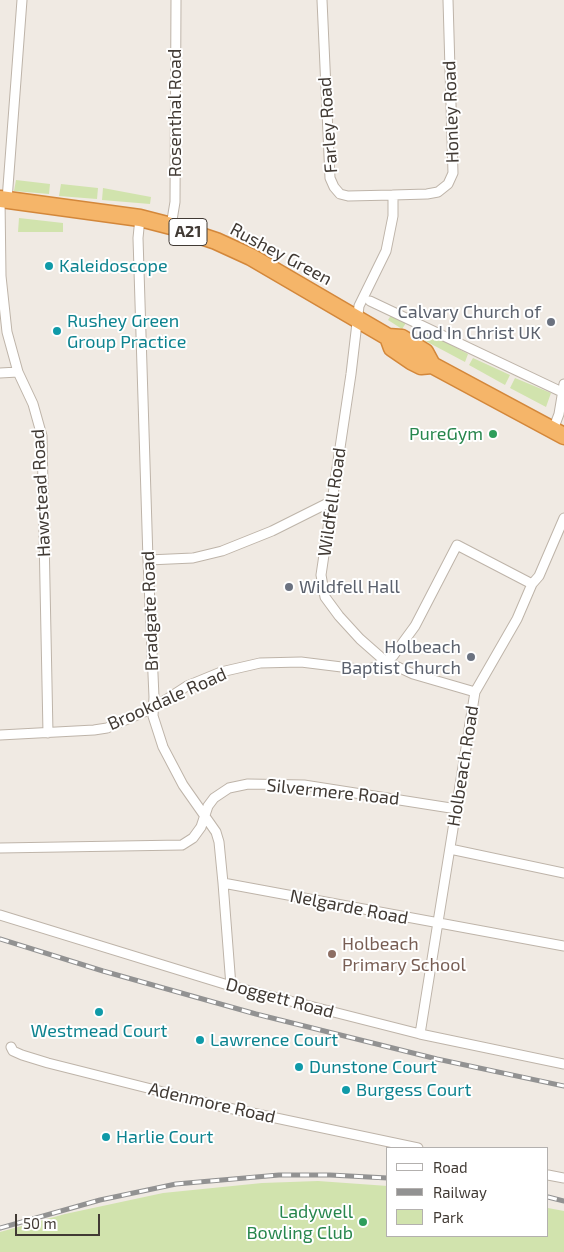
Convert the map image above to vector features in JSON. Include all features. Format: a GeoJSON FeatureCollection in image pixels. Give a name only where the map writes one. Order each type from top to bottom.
{"type":"FeatureCollection","features":[{"type":"Feature","properties":{"kind":"highway","name":"Rushey Green"},"geometry":{"type":"LineString","coordinates":[[2,199],[140,218],[216,241],[251,257],[388,338],[402,338],[425,352],[432,365],[558,433]]}},
{"type":"Feature","properties":{"kind":"street","name":"Hawstead Road"},"geometry":{"type":"LineString","coordinates":[[22,0],[0,234],[7,332],[18,372],[33,404],[42,436],[48,733]]}},
{"type":"Feature","properties":{"kind":"street","name":"Rosenthal Road"},"geometry":{"type":"LineString","coordinates":[[171,226],[175,195],[176,0]]}},
{"type":"Feature","properties":{"kind":"street","name":"Farley Road"},"geometry":{"type":"LineString","coordinates":[[322,0],[330,178],[340,194],[348,196],[393,194]]}},
{"type":"Feature","properties":{"kind":"street","name":"Honley Road"},"geometry":{"type":"LineString","coordinates":[[393,194],[427,194],[438,192],[448,184],[453,173],[454,153],[448,0]]}},
{"type":"Feature","properties":{"kind":"street"},"geometry":{"type":"LineString","coordinates":[[358,319],[359,306],[386,251],[393,216],[393,194]]}},
{"type":"Feature","properties":{"kind":"street","name":"Bradgate Road"},"geometry":{"type":"LineString","coordinates":[[140,218],[138,238],[154,697],[153,716],[163,747],[187,791],[216,832],[219,842],[231,986]]}},
{"type":"Feature","properties":{"kind":"street"},"geometry":{"type":"LineString","coordinates":[[370,301],[564,390],[559,414],[558,433]]}},
{"type":"Feature","properties":{"kind":"street","name":"Wildfell Road"},"geometry":{"type":"LineString","coordinates":[[358,319],[321,575],[325,597],[339,616],[360,639],[385,661]]}},
{"type":"Feature","properties":{"kind":"street"},"geometry":{"type":"LineString","coordinates":[[0,373],[18,372]]}},
{"type":"Feature","properties":{"kind":"street"},"geometry":{"type":"LineString","coordinates":[[148,560],[193,558],[222,551],[272,531],[332,501]]}},
{"type":"Feature","properties":{"kind":"street","name":"Holbeach Road"},"geometry":{"type":"LineString","coordinates":[[420,1034],[475,692],[517,619],[532,584],[539,576],[564,518]]}},
{"type":"Feature","properties":{"kind":"street"},"geometry":{"type":"LineString","coordinates":[[385,661],[393,656],[415,626],[457,545],[532,584]]}},
{"type":"Feature","properties":{"kind":"street"},"geometry":{"type":"LineString","coordinates":[[385,661],[413,674],[475,692]]}},
{"type":"Feature","properties":{"kind":"street","name":"Brookdale Road"},"geometry":{"type":"LineString","coordinates":[[0,735],[107,728],[153,708],[187,686],[221,672],[260,663],[301,662],[366,670],[385,661]]}},
{"type":"Feature","properties":{"kind":"street","name":"Silvermere Road"},"geometry":{"type":"LineString","coordinates":[[0,848],[182,845],[193,838],[201,827],[208,806],[214,798],[229,788],[248,784],[304,785],[456,809]]}},
{"type":"Feature","properties":{"kind":"street"},"geometry":{"type":"LineString","coordinates":[[450,849],[564,873]]}},
{"type":"Feature","properties":{"kind":"street","name":"Nelgarde Road"},"geometry":{"type":"LineString","coordinates":[[223,883],[564,946]]}},
{"type":"Feature","properties":{"kind":"street","name":"Doggett Road"},"geometry":{"type":"LineString","coordinates":[[0,915],[231,986],[420,1034],[564,1064]]}},
{"type":"Feature","properties":{"kind":"street","name":"Adenmore Road"},"geometry":{"type":"LineString","coordinates":[[11,1047],[13,1051],[22,1055],[48,1063],[219,1106],[413,1147]]}},
{"type":"Feature","properties":{"kind":"street"},"geometry":{"type":"LineString","coordinates":[[549,1175],[564,1178]]}},
{"type":"Feature","properties":{"kind":"green space"},"geometry":{"type":"Polygon","coordinates":[[[16,180],[50,184],[49,194],[14,191],[16,180]]]}},
{"type":"Feature","properties":{"kind":"green space"},"geometry":{"type":"Polygon","coordinates":[[[61,184],[98,188],[97,199],[59,196],[61,184]]]}},
{"type":"Feature","properties":{"kind":"green space"},"geometry":{"type":"Polygon","coordinates":[[[103,188],[151,197],[150,204],[102,200],[103,188]]]}},
{"type":"Feature","properties":{"kind":"green space"},"geometry":{"type":"Polygon","coordinates":[[[19,218],[63,223],[63,232],[18,232],[19,218]]]}},
{"type":"Feature","properties":{"kind":"green space"},"geometry":{"type":"Polygon","coordinates":[[[393,312],[408,320],[402,329],[388,320],[393,312]]]}},
{"type":"Feature","properties":{"kind":"green space"},"geometry":{"type":"Polygon","coordinates":[[[422,329],[468,354],[465,362],[418,337],[422,329]]]}},
{"type":"Feature","properties":{"kind":"green space"},"geometry":{"type":"Polygon","coordinates":[[[473,358],[510,375],[505,385],[469,365],[473,358]]]}},
{"type":"Feature","properties":{"kind":"green space"},"geometry":{"type":"Polygon","coordinates":[[[515,378],[551,393],[546,407],[510,388],[515,378]]]}},
{"type":"Feature","properties":{"kind":"green space"},"geometry":{"type":"Polygon","coordinates":[[[318,1181],[386,1186],[386,1237],[549,1237],[549,1208],[564,1211],[564,1252],[0,1252],[0,1232],[65,1214],[163,1193],[262,1183],[318,1181]]]}},
{"type":"Feature","properties":{"kind":"railway"},"geometry":{"type":"LineString","coordinates":[[0,939],[103,971],[256,1014],[437,1059],[564,1086]]}},
{"type":"Feature","properties":{"kind":"railway"},"geometry":{"type":"LineString","coordinates":[[0,1228],[100,1200],[176,1184],[279,1175],[386,1178]]}},
{"type":"Feature","properties":{"kind":"railway"},"geometry":{"type":"LineString","coordinates":[[549,1197],[564,1201]]}},
{"type":"Feature","properties":{"kind":"place","name":"Kaleidoscope"},"geometry":{"type":"Point","coordinates":[49,266]}},
{"type":"Feature","properties":{"kind":"place","name":"Calvary Church of God In Christ UK"},"geometry":{"type":"Point","coordinates":[551,322]}},
{"type":"Feature","properties":{"kind":"place","name":"Rushey Green Group Practice"},"geometry":{"type":"Point","coordinates":[57,331]}},
{"type":"Feature","properties":{"kind":"place","name":"PureGym"},"geometry":{"type":"Point","coordinates":[493,434]}},
{"type":"Feature","properties":{"kind":"place","name":"Wildfell Hall"},"geometry":{"type":"Point","coordinates":[289,587]}},
{"type":"Feature","properties":{"kind":"place","name":"Holbeach Baptist Church"},"geometry":{"type":"Point","coordinates":[471,657]}},
{"type":"Feature","properties":{"kind":"place","name":"Holbeach Primary School"},"geometry":{"type":"Point","coordinates":[332,954]}},
{"type":"Feature","properties":{"kind":"place","name":"Westmead Court"},"geometry":{"type":"Point","coordinates":[99,1012]}},
{"type":"Feature","properties":{"kind":"place","name":"Lawrence Court"},"geometry":{"type":"Point","coordinates":[200,1040]}},
{"type":"Feature","properties":{"kind":"place","name":"Dunstone Court"},"geometry":{"type":"Point","coordinates":[299,1067]}},
{"type":"Feature","properties":{"kind":"place","name":"Burgess Court"},"geometry":{"type":"Point","coordinates":[346,1090]}},
{"type":"Feature","properties":{"kind":"place","name":"Harlie Court"},"geometry":{"type":"Point","coordinates":[106,1137]}},
{"type":"Feature","properties":{"kind":"place","name":"Ladywell Bowling Club"},"geometry":{"type":"Point","coordinates":[363,1222]}}]}
